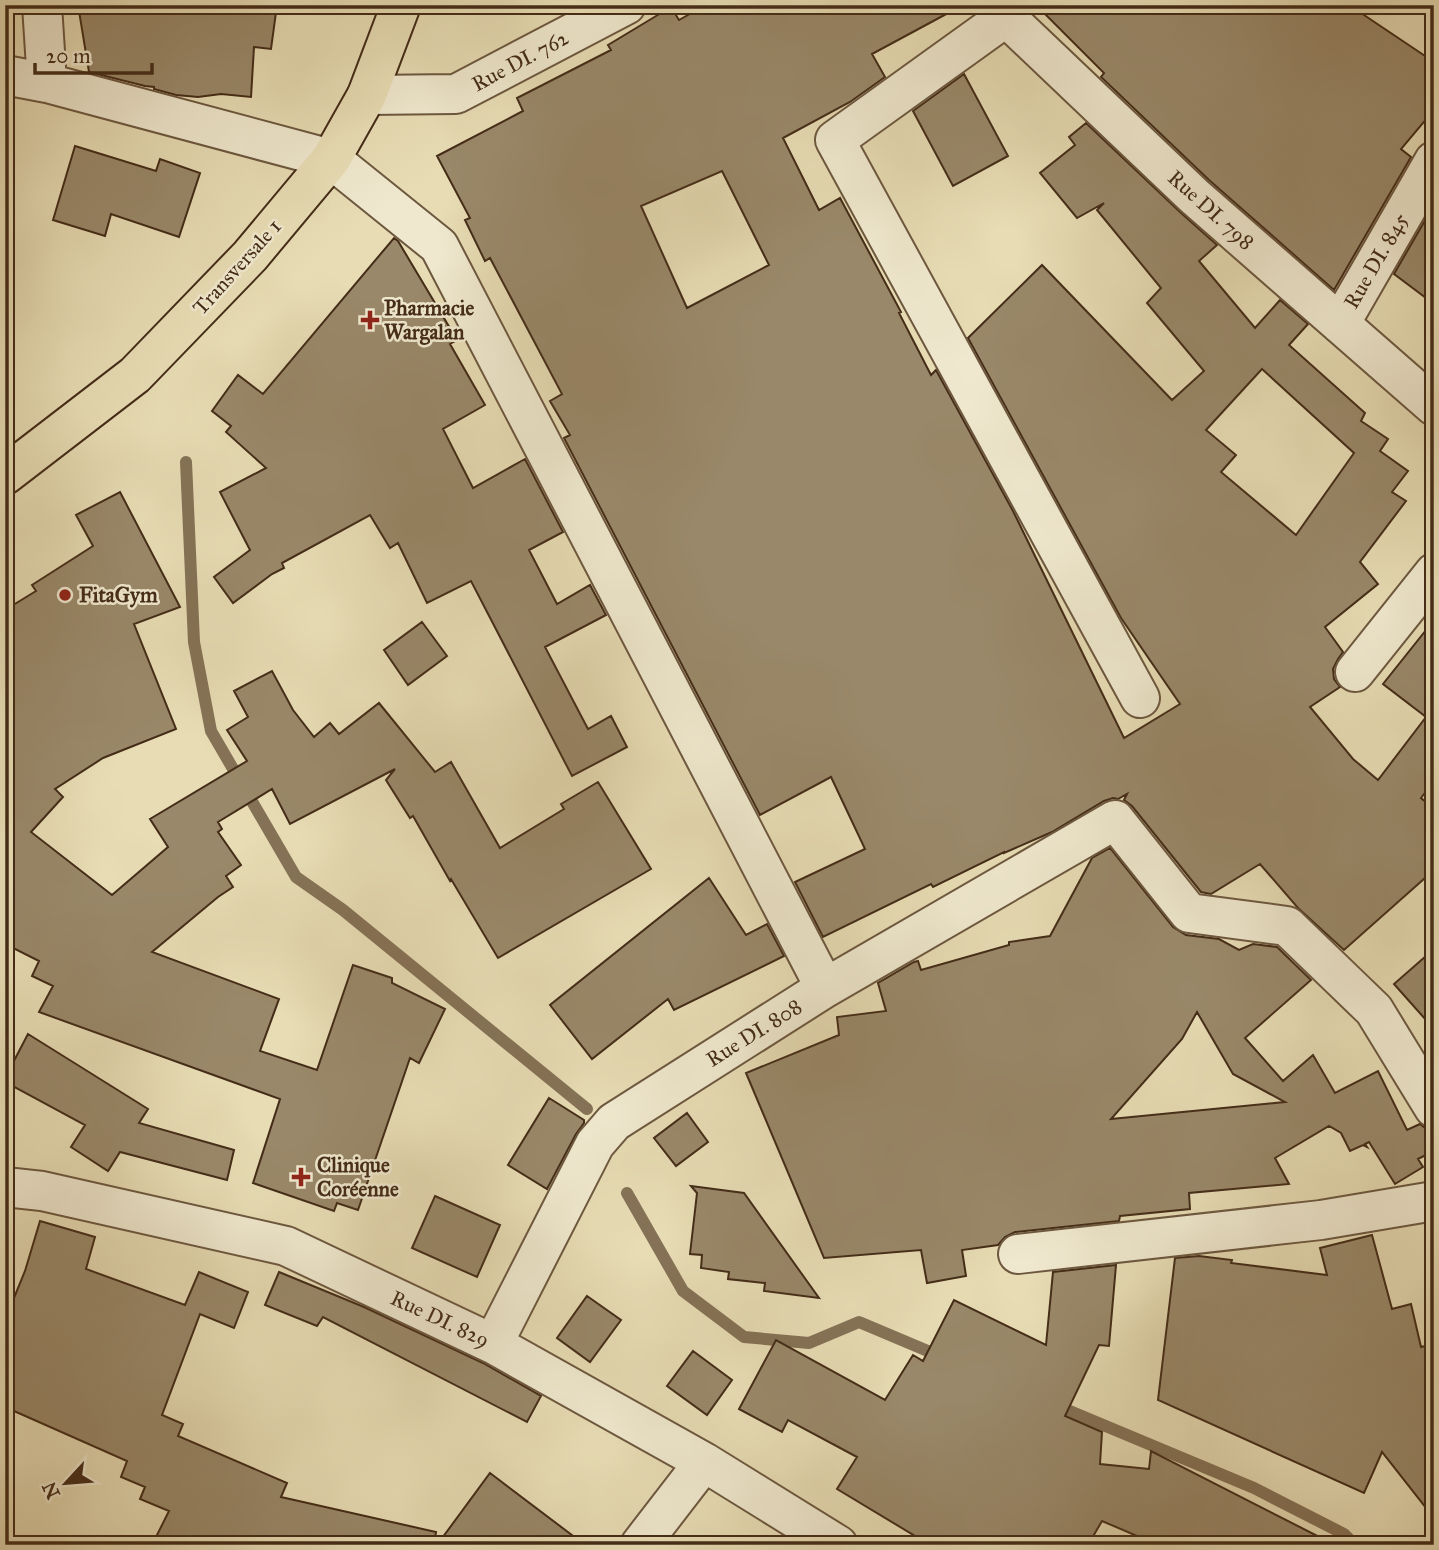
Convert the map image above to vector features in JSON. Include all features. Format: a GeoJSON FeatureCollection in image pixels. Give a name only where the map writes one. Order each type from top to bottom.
{"type":"FeatureCollection","features":[{"type":"Feature","properties":{"kind":"main road","name":"Transversale 1"},"geometry":{"type":"LineString","coordinates":[[5,475],[135,375],[250,256],[331,159],[367,95],[401,5]]}},
{"type":"Feature","properties":{"kind":"street"},"geometry":{"type":"LineString","coordinates":[[42,5],[47,83]]}},
{"type":"Feature","properties":{"kind":"street","name":"Rue DI. 762"},"geometry":{"type":"LineString","coordinates":[[367,95],[456,94],[626,5]]}},
{"type":"Feature","properties":{"kind":"street"},"geometry":{"type":"LineString","coordinates":[[1001,11],[835,140],[1140,698]]}},
{"type":"Feature","properties":{"kind":"street","name":"Rue DI. 798"},"geometry":{"type":"LineString","coordinates":[[1001,11],[1194,196],[1434,406]]}},
{"type":"Feature","properties":{"kind":"street"},"geometry":{"type":"LineString","coordinates":[[5,75],[47,83],[331,159],[439,246],[825,988]]}},
{"type":"Feature","properties":{"kind":"street","name":"Rue DI. 845"},"geometry":{"type":"LineString","coordinates":[[1340,324],[1434,161]]}},
{"type":"Feature","properties":{"kind":"street"},"geometry":{"type":"LineString","coordinates":[[1355,673],[1434,573]]}},
{"type":"Feature","properties":{"kind":"street","name":"Rue DI. 808"},"geometry":{"type":"LineString","coordinates":[[493,1344],[594,1144],[614,1122],[825,988],[1115,820],[1189,913],[1287,926],[1374,1010],[1434,1108]]}},
{"type":"Feature","properties":{"kind":"street","name":"Rue DI. 829"},"geometry":{"type":"LineString","coordinates":[[5,1187],[42,1191],[285,1246],[493,1344],[704,1462],[838,1545]]}},
{"type":"Feature","properties":{"kind":"street"},"geometry":{"type":"LineString","coordinates":[[1018,1254],[1321,1220],[1434,1201]]}},
{"type":"Feature","properties":{"kind":"street"},"geometry":{"type":"LineString","coordinates":[[640,1545],[704,1462]]}},
{"type":"Feature","properties":{"kind":"building"},"geometry":{"type":"Polygon","coordinates":[[[78,5],[277,5],[271,49],[254,47],[251,97],[221,94],[198,97],[176,95],[154,87],[89,72],[78,5]]]}},
{"type":"Feature","properties":{"kind":"building"},"geometry":{"type":"Polygon","coordinates":[[[706,5],[963,5],[872,54],[885,77],[850,102],[783,138],[819,210],[840,198],[901,312],[899,313],[931,375],[936,370],[1013,511],[1124,738],[1180,704],[1121,618],[968,338],[1042,265],[1172,400],[1204,371],[1147,303],[1161,288],[1097,210],[1104,203],[1077,218],[1040,173],[1075,145],[1069,137],[1086,123],[1217,245],[1199,261],[1255,328],[1280,300],[1308,324],[1289,345],[1365,413],[1361,421],[1388,439],[1380,451],[1408,471],[1392,492],[1406,501],[1360,562],[1378,584],[1325,627],[1343,652],[1333,669],[1334,679],[1340,687],[1310,707],[1353,759],[1378,780],[1426,717],[1383,684],[1434,620],[1434,781],[1421,798],[1434,809],[1434,870],[1344,950],[1298,908],[1260,864],[1211,894],[1201,892],[1132,806],[1124,800],[1127,794],[1118,799],[1104,801],[1052,832],[933,887],[931,884],[823,937],[795,882],[865,849],[831,777],[760,815],[564,438],[570,435],[550,401],[562,394],[490,258],[485,261],[465,220],[470,218],[437,156],[523,111],[517,98],[611,50],[608,45],[671,7],[679,20],[706,5]],[[722,171],[641,206],[687,308],[769,265],[722,171]],[[1262,369],[1206,430],[1236,455],[1221,472],[1296,535],[1354,453],[1262,369]]]}},
{"type":"Feature","properties":{"kind":"building"},"geometry":{"type":"Polygon","coordinates":[[[1036,5],[1349,5],[1434,62],[1434,110],[1401,149],[1411,157],[1334,290],[1209,180],[1101,77],[1104,73],[1036,5]]]}},
{"type":"Feature","properties":{"kind":"building"},"geometry":{"type":"Polygon","coordinates":[[[964,74],[1008,156],[953,186],[913,111],[964,74]]]}},
{"type":"Feature","properties":{"kind":"building"},"geometry":{"type":"Polygon","coordinates":[[[75,146],[156,171],[160,159],[200,173],[179,237],[111,214],[105,236],[53,220],[75,146]]]}},
{"type":"Feature","properties":{"kind":"building"},"geometry":{"type":"Polygon","coordinates":[[[1431,210],[1434,212],[1434,304],[1394,274],[1431,210]]]}},
{"type":"Feature","properties":{"kind":"building"},"geometry":{"type":"Polygon","coordinates":[[[394,238],[457,340],[450,344],[485,405],[443,429],[473,488],[525,459],[563,532],[529,550],[557,604],[590,585],[606,615],[545,647],[588,729],[611,716],[627,747],[572,776],[471,581],[427,603],[398,543],[390,548],[370,515],[282,563],[284,568],[233,603],[214,577],[250,550],[220,492],[266,468],[226,432],[231,426],[212,411],[238,375],[263,394],[394,238]]]}},
{"type":"Feature","properties":{"kind":"building"},"geometry":{"type":"Polygon","coordinates":[[[120,492],[180,607],[134,624],[176,729],[103,758],[55,789],[63,797],[31,832],[112,895],[168,847],[150,819],[247,761],[227,730],[248,717],[234,691],[272,671],[293,710],[314,737],[330,723],[339,734],[379,703],[435,772],[451,762],[500,848],[564,809],[561,804],[598,782],[651,869],[498,958],[413,816],[410,818],[386,780],[395,769],[290,824],[272,789],[218,822],[222,829],[218,832],[241,865],[226,876],[233,887],[152,952],[279,999],[260,1051],[317,1070],[353,965],[392,978],[392,983],[445,1009],[419,1063],[410,1058],[358,1210],[337,1203],[334,1211],[253,1183],[280,1099],[39,1012],[53,986],[32,976],[39,961],[5,944],[5,610],[36,591],[32,585],[93,546],[76,515],[120,492]]]}},
{"type":"Feature","properties":{"kind":"building"},"geometry":{"type":"Polygon","coordinates":[[[422,622],[447,656],[408,685],[384,650],[422,622]]]}},
{"type":"Feature","properties":{"kind":"building"},"geometry":{"type":"Polygon","coordinates":[[[1110,848],[1173,927],[1186,935],[1219,939],[1239,950],[1253,944],[1277,947],[1311,980],[1245,1038],[1283,1081],[1313,1055],[1335,1093],[1378,1071],[1407,1130],[1420,1124],[1434,1130],[1434,1151],[1418,1159],[1423,1167],[1395,1184],[1369,1142],[1365,1144],[1367,1147],[1363,1145],[1350,1151],[1341,1133],[1329,1126],[1275,1158],[1289,1184],[1189,1193],[1190,1209],[1120,1216],[1119,1221],[1015,1232],[1005,1237],[998,1245],[962,1250],[966,1276],[927,1283],[921,1250],[824,1258],[746,1073],[839,1035],[837,1017],[886,1011],[878,983],[914,962],[918,961],[921,970],[1009,945],[1009,942],[1050,936],[1092,858],[1110,848]],[[1197,1012],[1182,1039],[1111,1119],[1285,1102],[1233,1074],[1197,1012]]]}},
{"type":"Feature","properties":{"kind":"building"},"geometry":{"type":"Polygon","coordinates":[[[709,878],[746,935],[767,924],[784,956],[674,1010],[668,999],[592,1059],[550,1005],[709,878]]]}},
{"type":"Feature","properties":{"kind":"building"},"geometry":{"type":"Polygon","coordinates":[[[1434,949],[1434,1029],[1394,984],[1434,949]]]}},
{"type":"Feature","properties":{"kind":"building"},"geometry":{"type":"Polygon","coordinates":[[[28,1034],[148,1109],[139,1123],[234,1150],[227,1180],[120,1152],[108,1171],[71,1147],[85,1125],[5,1082],[28,1034]]]}},
{"type":"Feature","properties":{"kind":"building"},"geometry":{"type":"Polygon","coordinates":[[[549,1098],[584,1120],[584,1123],[547,1189],[508,1165],[549,1098]]]}},
{"type":"Feature","properties":{"kind":"building"},"geometry":{"type":"Polygon","coordinates":[[[687,1113],[708,1142],[676,1166],[654,1138],[687,1113]]]}},
{"type":"Feature","properties":{"kind":"building"},"geometry":{"type":"Polygon","coordinates":[[[691,1186],[744,1193],[819,1298],[764,1291],[765,1283],[728,1279],[729,1272],[701,1268],[702,1255],[690,1254],[697,1193],[691,1186]]]}},
{"type":"Feature","properties":{"kind":"building"},"geometry":{"type":"Polygon","coordinates":[[[435,1196],[500,1225],[477,1277],[412,1248],[435,1196]]]}},
{"type":"Feature","properties":{"kind":"building"},"geometry":{"type":"Polygon","coordinates":[[[40,1221],[95,1237],[86,1269],[185,1305],[199,1272],[248,1292],[234,1328],[200,1314],[162,1415],[183,1424],[178,1436],[287,1483],[281,1497],[436,1532],[434,1545],[152,1545],[169,1511],[140,1499],[145,1487],[121,1477],[127,1461],[5,1407],[5,1320],[25,1271],[40,1221]]]}},
{"type":"Feature","properties":{"kind":"building"},"geometry":{"type":"Polygon","coordinates":[[[1372,1235],[1392,1309],[1411,1304],[1421,1347],[1425,1346],[1434,1380],[1434,1518],[1382,1452],[1364,1493],[1158,1400],[1175,1258],[1199,1256],[1232,1260],[1231,1263],[1327,1275],[1320,1248],[1372,1235]]]}},
{"type":"Feature","properties":{"kind":"building"},"geometry":{"type":"Polygon","coordinates":[[[1116,1265],[1109,1346],[1099,1345],[1065,1416],[1102,1432],[1100,1464],[1149,1469],[1151,1451],[1335,1545],[1158,1545],[1102,1521],[1088,1545],[930,1545],[837,1489],[857,1457],[788,1420],[782,1432],[739,1409],[776,1340],[885,1400],[913,1355],[923,1361],[954,1300],[1046,1345],[1053,1272],[1116,1265]]]}},
{"type":"Feature","properties":{"kind":"building"},"geometry":{"type":"Polygon","coordinates":[[[279,1272],[364,1307],[483,1363],[541,1396],[527,1422],[323,1317],[317,1326],[265,1305],[279,1272]]]}},
{"type":"Feature","properties":{"kind":"building"},"geometry":{"type":"Polygon","coordinates":[[[587,1296],[621,1320],[590,1362],[557,1338],[587,1296]]]}},
{"type":"Feature","properties":{"kind":"building"},"geometry":{"type":"Polygon","coordinates":[[[693,1351],[732,1380],[707,1415],[667,1386],[693,1351]]]}},
{"type":"Feature","properties":{"kind":"building"},"geometry":{"type":"Polygon","coordinates":[[[490,1473],[585,1545],[437,1545],[490,1473]]]}},
{"type":"Feature","properties":{"kind":"waterway"},"geometry":{"type":"LineString","coordinates":[[186,462],[194,642],[211,731],[296,877],[343,910],[587,1109]]}},
{"type":"Feature","properties":{"kind":"waterway"},"geometry":{"type":"LineString","coordinates":[[627,1193],[683,1291],[744,1337],[809,1343],[859,1322],[942,1357]]}},
{"type":"Feature","properties":{"kind":"waterway"},"geometry":{"type":"LineString","coordinates":[[1053,1404],[1254,1488],[1344,1534],[1355,1545]]}},
{"type":"Feature","properties":{"kind":"place","name":"Pharmacie Wargalan"},"geometry":{"type":"Point","coordinates":[370,320]}},
{"type":"Feature","properties":{"kind":"place","name":"FitaGym"},"geometry":{"type":"Point","coordinates":[65,595]}},
{"type":"Feature","properties":{"kind":"place","name":"Clinique Coréenne"},"geometry":{"type":"Point","coordinates":[301,1177]}}]}
